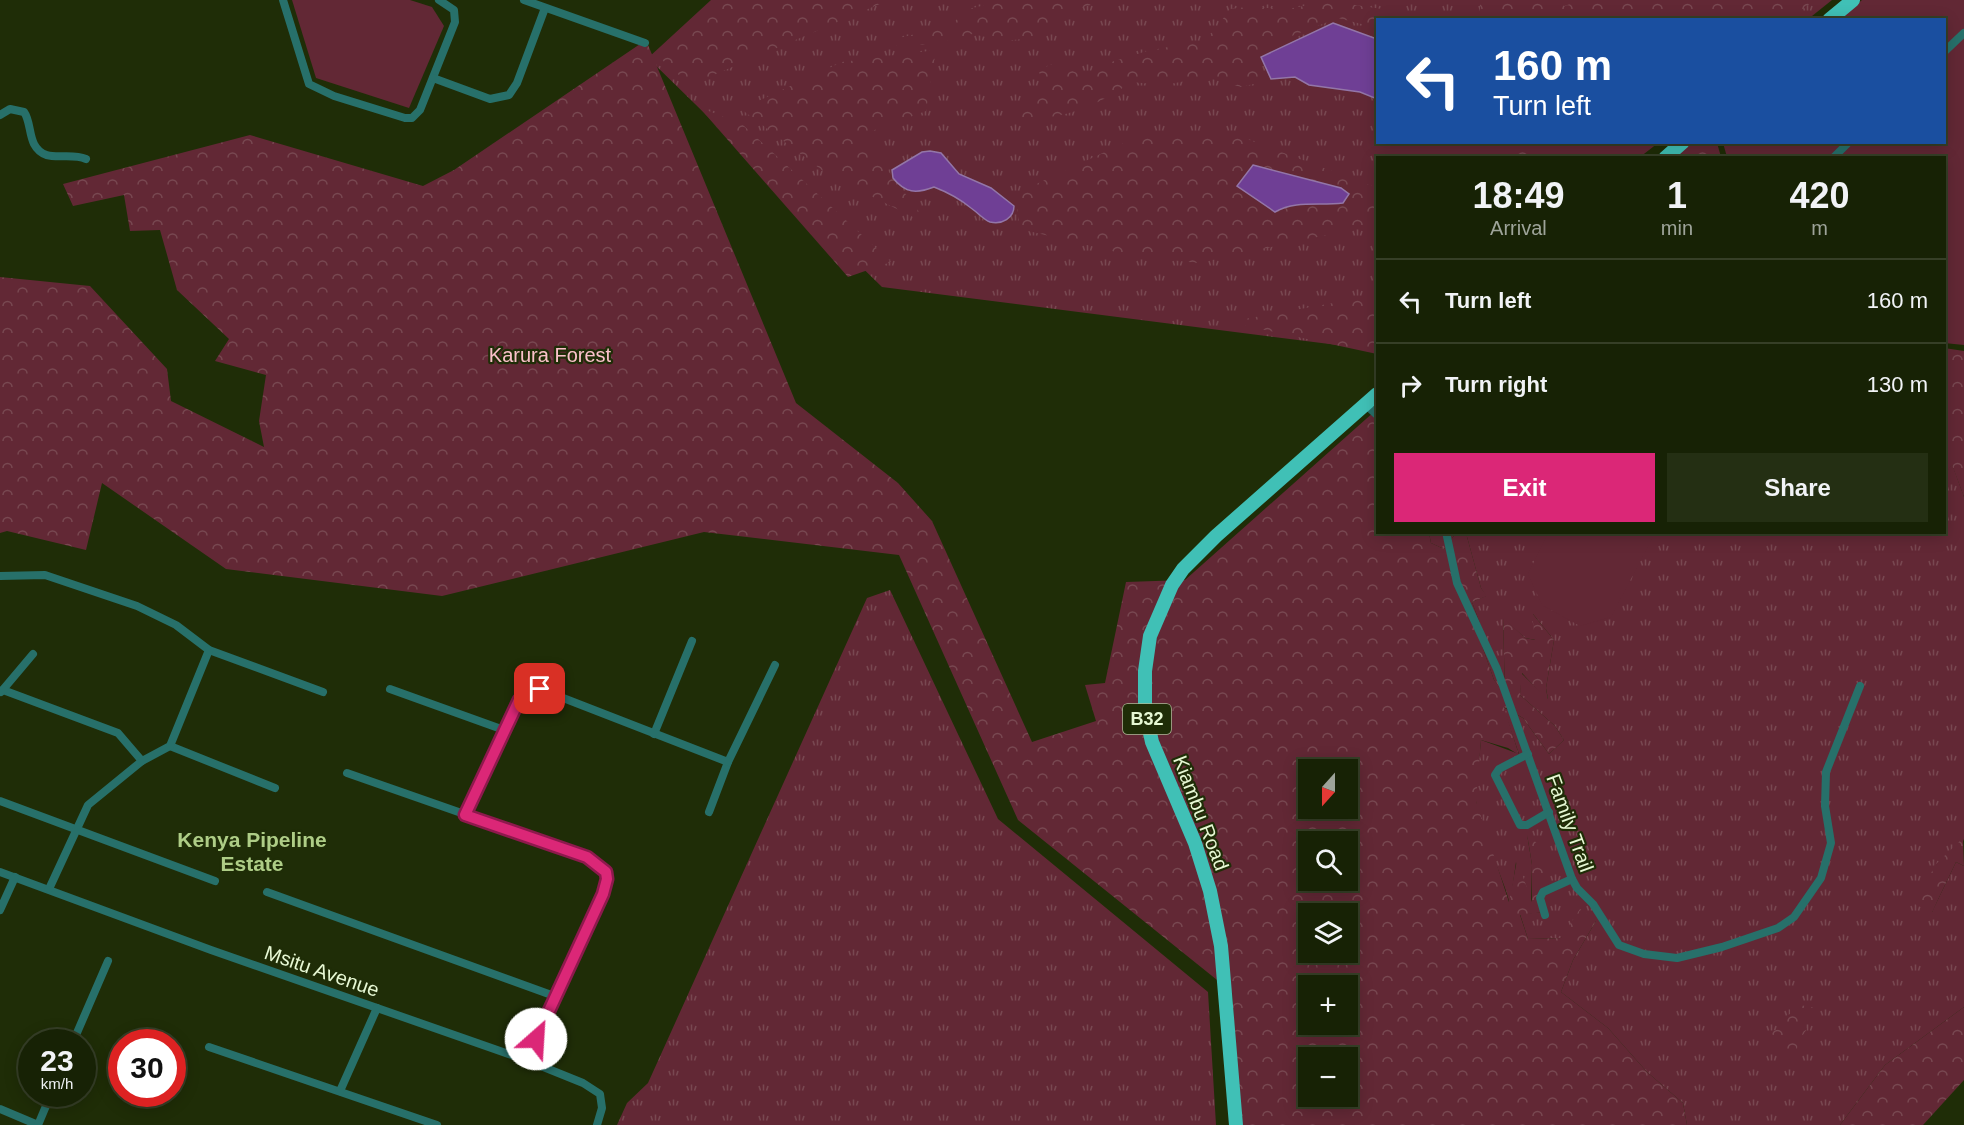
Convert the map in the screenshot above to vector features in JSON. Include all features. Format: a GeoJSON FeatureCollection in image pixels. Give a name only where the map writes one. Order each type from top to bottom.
{"type":"FeatureCollection","features":[{"type":"Feature","properties":{"kind":"highway"},"geometry":{"type":"LineString","coordinates":[[1831,18],[1852,0]]}},
{"type":"Feature","properties":{"kind":"highway"},"geometry":{"type":"LineString","coordinates":[[1667,156],[1681,144]]}},
{"type":"Feature","properties":{"kind":"highway","name":"Kiambu Road"},"geometry":{"type":"LineString","coordinates":[[1236,1125],[1221,946],[1210,891],[1195,843],[1152,742],[1145,710],[1145,671],[1150,636],[1172,585],[1183,569],[1215,537],[1376,395]]}},
{"type":"Feature","properties":{"kind":"street"},"geometry":{"type":"LineString","coordinates":[[283,0],[306,77],[313,87],[405,118],[412,118],[420,110],[456,16],[454,10],[439,0]]}},
{"type":"Feature","properties":{"kind":"street"},"geometry":{"type":"LineString","coordinates":[[524,0],[645,43]]}},
{"type":"Feature","properties":{"kind":"street"},"geometry":{"type":"LineString","coordinates":[[433,78],[490,99],[509,95],[517,83],[545,8]]}},
{"type":"Feature","properties":{"kind":"street"},"geometry":{"type":"LineString","coordinates":[[1946,50],[1964,33]]}},
{"type":"Feature","properties":{"kind":"street"},"geometry":{"type":"LineString","coordinates":[[0,115],[10,109],[24,112],[31,137],[42,154],[50,158],[75,155],[86,159]]}},
{"type":"Feature","properties":{"kind":"street"},"geometry":{"type":"LineString","coordinates":[[1835,156],[1847,144]]}},
{"type":"Feature","properties":{"kind":"street"},"geometry":{"type":"LineString","coordinates":[[1365,404],[1376,414]]}},
{"type":"Feature","properties":{"kind":"street","name":"Family Trail"},"geometry":{"type":"LineString","coordinates":[[1446,534],[1457,583],[1497,669],[1572,879],[1577,888],[1593,904],[1619,945],[1644,954],[1677,958],[1722,947],[1786,923],[1794,917],[1822,873],[1831,843],[1825,806],[1826,772],[1860,686]]}},
{"type":"Feature","properties":{"kind":"street"},"geometry":{"type":"LineString","coordinates":[[0,576],[45,575],[137,606],[176,625],[209,650],[323,692]]}},
{"type":"Feature","properties":{"kind":"street"},"geometry":{"type":"LineString","coordinates":[[654,734],[692,641]]}},
{"type":"Feature","properties":{"kind":"street"},"geometry":{"type":"LineString","coordinates":[[49,889],[88,805],[142,761],[170,746],[209,650]]}},
{"type":"Feature","properties":{"kind":"street"},"geometry":{"type":"LineString","coordinates":[[33,654],[2,691],[118,733],[142,761]]}},
{"type":"Feature","properties":{"kind":"street"},"geometry":{"type":"LineString","coordinates":[[709,812],[728,762],[775,665]]}},
{"type":"Feature","properties":{"kind":"street"},"geometry":{"type":"LineString","coordinates":[[390,689],[504,730]]}},
{"type":"Feature","properties":{"kind":"street"},"geometry":{"type":"LineString","coordinates":[[465,815],[519,700],[530,689],[540,689],[728,762]]}},
{"type":"Feature","properties":{"kind":"street"},"geometry":{"type":"LineString","coordinates":[[170,746],[275,788]]}},
{"type":"Feature","properties":{"kind":"street"},"geometry":{"type":"LineString","coordinates":[[1528,754],[1499,769],[1495,775],[1520,825],[1527,825],[1549,812]]}},
{"type":"Feature","properties":{"kind":"street"},"geometry":{"type":"LineString","coordinates":[[347,773],[587,857],[605,869],[607,879],[603,894],[526,1060]]}},
{"type":"Feature","properties":{"kind":"street"},"geometry":{"type":"LineString","coordinates":[[0,801],[215,881]]}},
{"type":"Feature","properties":{"kind":"street","name":"Msitu Avenue"},"geometry":{"type":"LineString","coordinates":[[0,872],[211,950],[526,1060],[597,1090],[602,1100],[597,1125]]}},
{"type":"Feature","properties":{"kind":"street"},"geometry":{"type":"LineString","coordinates":[[0,909],[15,877]]}},
{"type":"Feature","properties":{"kind":"street"},"geometry":{"type":"LineString","coordinates":[[1545,915],[1541,895],[1572,879]]}},
{"type":"Feature","properties":{"kind":"street"},"geometry":{"type":"LineString","coordinates":[[267,892],[557,997]]}},
{"type":"Feature","properties":{"kind":"street"},"geometry":{"type":"LineString","coordinates":[[79,1029],[108,961]]}},
{"type":"Feature","properties":{"kind":"street"},"geometry":{"type":"LineString","coordinates":[[340,1091],[377,1008]]}},
{"type":"Feature","properties":{"kind":"street"},"geometry":{"type":"LineString","coordinates":[[209,1047],[437,1125]]}},
{"type":"Feature","properties":{"kind":"street"},"geometry":{"type":"LineString","coordinates":[[0,1109],[38,1125],[46,1107]]}},
{"type":"Feature","properties":{"kind":"green space"},"geometry":{"type":"Polygon","coordinates":[[[292,0],[410,0],[432,7],[444,26],[409,108],[316,78],[292,0]]]}},
{"type":"Feature","properties":{"kind":"green space"},"geometry":{"type":"Polygon","coordinates":[[[711,0],[1832,0],[1810,18],[1376,18],[1376,144],[1657,144],[1641,156],[1376,156],[1376,350],[882,287],[648,58],[711,0]]]}},
{"type":"Feature","properties":{"kind":"green space"},"geometry":{"type":"Polygon","coordinates":[[[722,0],[889,0],[690,85],[660,58],[722,0]]]}},
{"type":"Feature","properties":{"kind":"green space"},"geometry":{"type":"Polygon","coordinates":[[[1010,0],[1108,0],[1063,13],[1033,38],[1004,41],[972,34],[936,44],[896,46],[899,38],[948,26],[972,8],[1010,0]]]}},
{"type":"Feature","properties":{"kind":"green space"},"geometry":{"type":"Polygon","coordinates":[[[1480,0],[1559,0],[1564,6],[1583,0],[1814,0],[1792,18],[1480,18],[1480,0]]]}},
{"type":"Feature","properties":{"kind":"green space"},"geometry":{"type":"Polygon","coordinates":[[[1862,0],[1964,0],[1964,345],[1946,343],[1946,156],[1727,156],[1723,144],[1946,144],[1946,18],[1840,18],[1862,0]]]}},
{"type":"Feature","properties":{"kind":"green space"},"geometry":{"type":"Polygon","coordinates":[[[1329,1],[1382,9],[1407,18],[1376,18],[1376,28],[1338,18],[1294,35],[1253,57],[1262,82],[1241,87],[1206,77],[1165,85],[1131,82],[1102,100],[1071,112],[1039,118],[1005,115],[1035,100],[1047,90],[1038,70],[1055,63],[1082,75],[1108,63],[1147,51],[1200,41],[1214,31],[1230,9],[1247,7],[1288,9],[1329,1]]]}},
{"type":"Feature","properties":{"kind":"green space","name":"Karura Forest"},"geometry":{"type":"Polygon","coordinates":[[[646,40],[796,403],[898,483],[932,521],[1032,742],[1096,721],[1085,685],[1105,683],[1126,582],[1185,580],[1375,411],[1376,534],[1429,534],[1431,543],[1444,549],[1455,534],[1466,534],[1481,588],[1487,596],[1472,602],[1482,629],[1479,637],[1494,680],[1505,694],[1503,617],[1525,638],[1535,640],[1532,613],[1554,640],[1546,688],[1548,701],[1522,673],[1520,695],[1555,726],[1564,740],[1549,754],[1523,718],[1504,707],[1519,755],[1508,748],[1481,740],[1476,801],[1509,902],[1517,860],[1532,902],[1532,865],[1527,833],[1547,854],[1544,912],[1520,915],[1528,939],[1561,938],[1580,909],[1596,921],[1573,960],[1561,992],[1608,1028],[1647,1072],[1683,1103],[1687,1125],[1241,1125],[1232,992],[1018,820],[899,555],[704,532],[442,596],[226,569],[102,483],[86,550],[7,531],[0,533],[0,277],[90,286],[167,369],[171,401],[264,447],[259,421],[266,375],[215,361],[229,339],[177,290],[160,230],[130,231],[124,195],[73,206],[63,184],[250,135],[423,186],[454,170],[646,40]]]}},
{"type":"Feature","properties":{"kind":"green space"},"geometry":{"type":"Polygon","coordinates":[[[936,50],[926,111],[861,135],[929,225],[827,174],[741,109],[842,62],[936,50]]]}},
{"type":"Feature","properties":{"kind":"green space"},"geometry":{"type":"Polygon","coordinates":[[[699,107],[743,125],[891,262],[848,277],[699,107]]]}},
{"type":"Feature","properties":{"kind":"green space"},"geometry":{"type":"Polygon","coordinates":[[[1139,136],[1239,136],[1376,188],[1376,224],[1198,263],[1133,256],[1020,229],[1015,194],[1139,136]]]}},
{"type":"Feature","properties":{"kind":"green space"},"geometry":{"type":"Polygon","coordinates":[[[1481,144],[1534,144],[1533,156],[1506,156],[1481,144]]]}},
{"type":"Feature","properties":{"kind":"green space"},"geometry":{"type":"Polygon","coordinates":[[[1677,144],[1717,144],[1721,156],[1664,156],[1677,144]]]}},
{"type":"Feature","properties":{"kind":"green space"},"geometry":{"type":"Polygon","coordinates":[[[1376,295],[1376,354],[1228,322],[1376,295]]]}},
{"type":"Feature","properties":{"kind":"green space"},"geometry":{"type":"Polygon","coordinates":[[[1946,348],[1964,351],[1964,497],[1952,465],[1946,472],[1946,348]]]}},
{"type":"Feature","properties":{"kind":"green space"},"geometry":{"type":"Polygon","coordinates":[[[1952,464],[1964,497],[1964,839],[1932,912],[1956,862],[1964,866],[1964,1007],[1885,1065],[1840,1125],[1687,1125],[1683,1103],[1647,1072],[1608,1028],[1561,992],[1573,960],[1596,921],[1561,938],[1528,939],[1520,914],[1544,912],[1527,834],[1532,865],[1531,905],[1516,862],[1510,904],[1478,813],[1476,786],[1481,740],[1519,754],[1503,707],[1523,718],[1549,754],[1564,740],[1555,726],[1520,695],[1521,673],[1548,699],[1546,688],[1554,640],[1533,614],[1536,640],[1525,638],[1503,618],[1505,695],[1494,680],[1479,637],[1482,629],[1472,602],[1486,596],[1481,588],[1466,534],[1946,534],[1946,472],[1952,464]]]}},
{"type":"Feature","properties":{"kind":"green space"},"geometry":{"type":"Polygon","coordinates":[[[1429,534],[1455,534],[1444,549],[1431,543],[1429,534]]]}},
{"type":"Feature","properties":{"kind":"green space"},"geometry":{"type":"Polygon","coordinates":[[[1547,534],[1654,534],[1611,617],[1580,626],[1542,605],[1528,574],[1547,534]]]}},
{"type":"Feature","properties":{"kind":"green space"},"geometry":{"type":"Polygon","coordinates":[[[890,590],[998,819],[1208,992],[1216,1125],[617,1125],[627,1103],[648,1083],[867,598],[890,590]]]}},
{"type":"Feature","properties":{"kind":"green space"},"geometry":{"type":"Polygon","coordinates":[[[1963,838],[1964,866],[1956,862],[1932,912],[1916,905],[1935,865],[1963,838]]]}},
{"type":"Feature","properties":{"kind":"green space"},"geometry":{"type":"Polygon","coordinates":[[[1790,1003],[1815,1008],[1798,1017],[1807,1029],[1798,1042],[1797,1049],[1775,1055],[1771,1051],[1779,1041],[1770,1032],[1779,1029],[1779,1020],[1790,1014],[1790,1003]]]}},
{"type":"Feature","properties":{"kind":"green space"},"geometry":{"type":"Polygon","coordinates":[[[1964,1007],[1964,1080],[1923,1125],[1840,1125],[1885,1065],[1964,1007]]]}},
{"type":"Feature","properties":{"kind":"shaded area"},"geometry":{"type":"Polygon","coordinates":[[[1333,23],[1376,39],[1376,99],[1360,92],[1309,85],[1295,77],[1271,79],[1261,57],[1333,23]]]}},
{"type":"Feature","properties":{"kind":"shaded area"},"geometry":{"type":"Polygon","coordinates":[[[922,152],[941,153],[959,174],[991,188],[1014,206],[1010,217],[999,222],[990,222],[944,191],[934,187],[922,191],[911,191],[902,187],[893,178],[892,170],[922,152]]]}},
{"type":"Feature","properties":{"kind":"shaded area"},"geometry":{"type":"Polygon","coordinates":[[[1253,165],[1341,188],[1349,194],[1343,203],[1291,206],[1275,212],[1237,186],[1253,165]]]}},
{"type":"Feature","properties":{"kind":"district","name":"Kenya Pipeline Estate"},"geometry":{"type":"Point","coordinates":[252,852]}},
{"type":"Feature","properties":{"kind":"route"},"geometry":{"type":"LineString","coordinates":[[536,1039],[603,894],[607,879],[606,872],[598,863],[587,857],[465,815],[511,713],[530,689],[540,689]]}}]}
